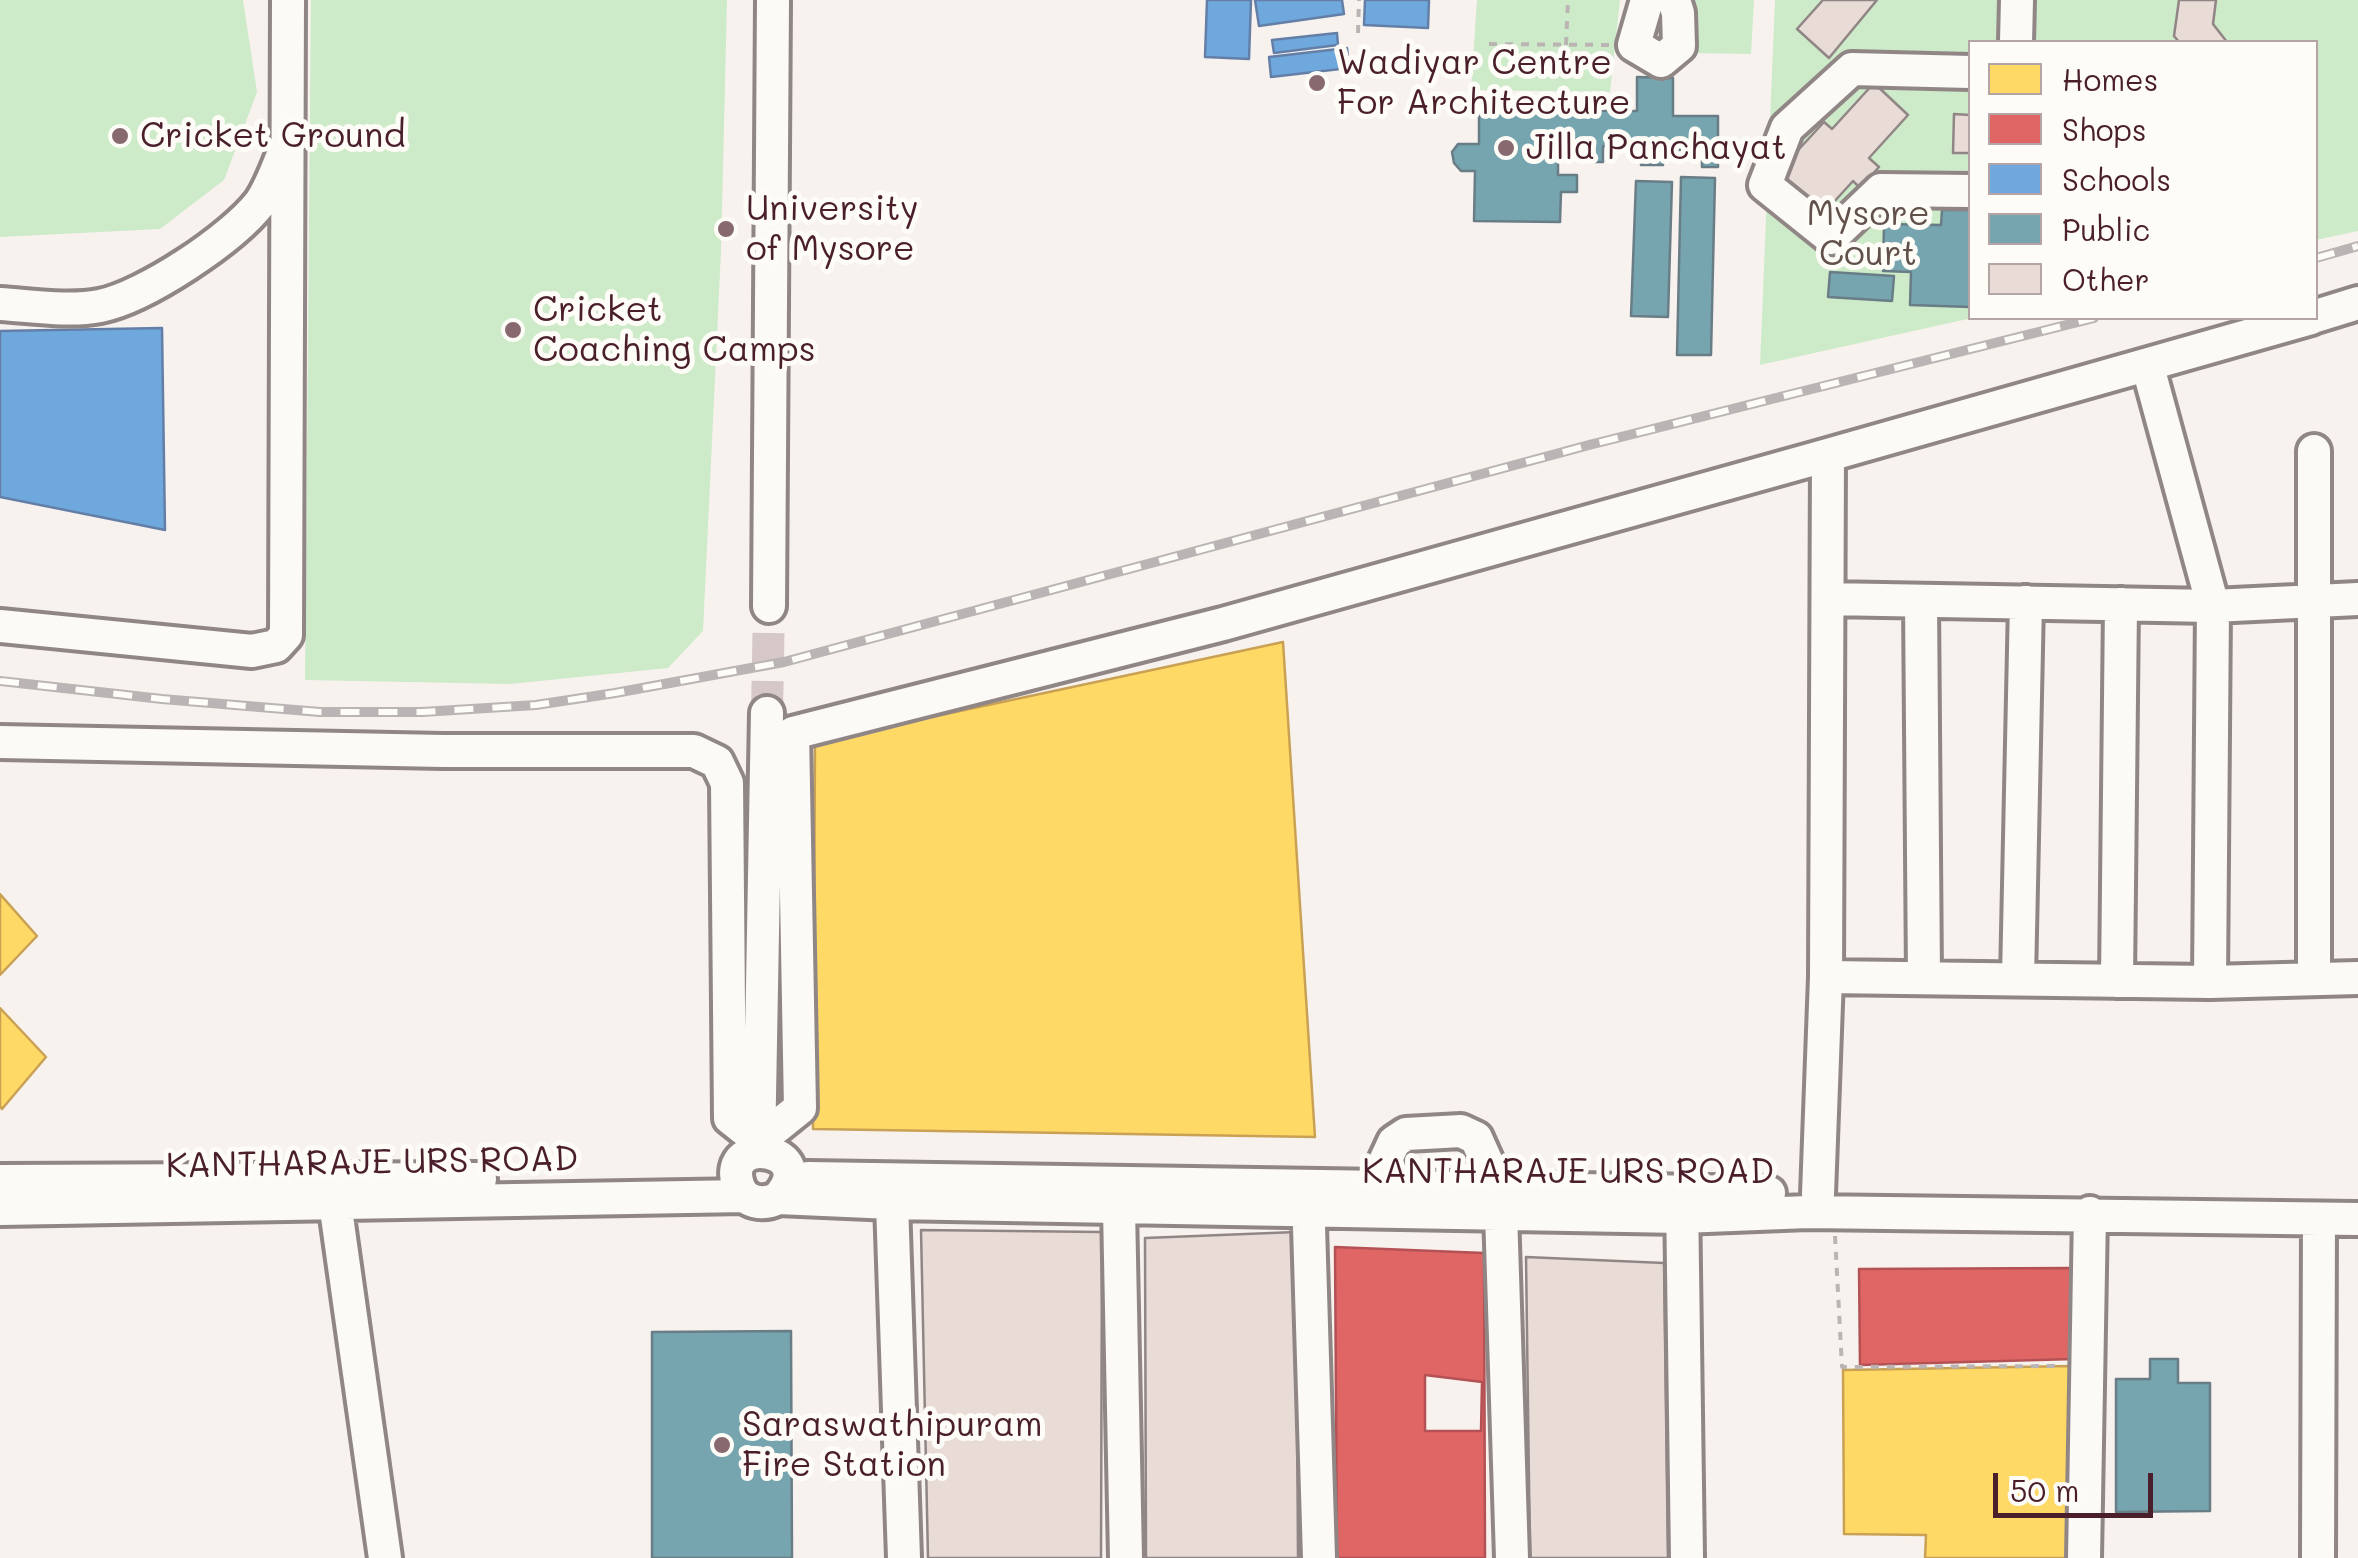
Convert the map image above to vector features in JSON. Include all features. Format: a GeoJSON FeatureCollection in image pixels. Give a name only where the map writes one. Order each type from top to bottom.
{"type":"FeatureCollection","features":[{"type":"Feature","properties":{"kind":"street"},"geometry":{"type":"LineString","coordinates":[[0,626],[252,652],[276,646],[286,635],[288,0]]}},
{"type":"Feature","properties":{"kind":"street"},"geometry":{"type":"LineString","coordinates":[[769,606],[774,0]]}},
{"type":"Feature","properties":{"kind":"street"},"geometry":{"type":"LineString","coordinates":[[1647,0],[1634,45],[1661,61],[1679,46],[1674,0]]}},
{"type":"Feature","properties":{"kind":"street"},"geometry":{"type":"LineString","coordinates":[[2016,40],[2018,0]]}},
{"type":"Feature","properties":{"kind":"street"},"geometry":{"type":"LineString","coordinates":[[1968,72],[1852,70],[1787,128],[1765,185],[1831,238],[1882,190],[1968,191]]}},
{"type":"Feature","properties":{"kind":"street"},"geometry":{"type":"LineString","coordinates":[[0,304],[99,306],[152,284],[231,231],[260,202],[287,146]]}},
{"type":"Feature","properties":{"kind":"street"},"geometry":{"type":"LineString","coordinates":[[2318,315],[2358,303]]}},
{"type":"Feature","properties":{"kind":"street"},"geometry":{"type":"LineString","coordinates":[[0,742],[443,751],[694,750],[717,762],[727,782],[730,1118],[759,1146],[782,1158],[783,1189],[761,1203],[741,1187],[744,1158],[759,1146],[800,1108],[793,733],[1223,624],[2148,367],[2303,320]]}},
{"type":"Feature","properties":{"kind":"street"},"geometry":{"type":"LineString","coordinates":[[2148,367],[2214,606],[2210,982]]}},
{"type":"Feature","properties":{"kind":"street"},"geometry":{"type":"LineString","coordinates":[[2314,451],[2314,979]]}},
{"type":"Feature","properties":{"kind":"street"},"geometry":{"type":"LineString","coordinates":[[1826,1203],[1828,456]]}},
{"type":"Feature","properties":{"kind":"street"},"geometry":{"type":"LineString","coordinates":[[1828,599],[2214,606],[2358,599]]}},
{"type":"Feature","properties":{"kind":"street"},"geometry":{"type":"LineString","coordinates":[[1921,600],[1924,978]]}},
{"type":"Feature","properties":{"kind":"street"},"geometry":{"type":"LineString","coordinates":[[2018,980],[2026,602]]}},
{"type":"Feature","properties":{"kind":"street"},"geometry":{"type":"LineString","coordinates":[[2117,981],[2121,604]]}},
{"type":"Feature","properties":{"kind":"street"},"geometry":{"type":"LineString","coordinates":[[759,1146],[767,713]]}},
{"type":"Feature","properties":{"kind":"street"},"geometry":{"type":"LineString","coordinates":[[1826,977],[2210,982],[2358,978]]}},
{"type":"Feature","properties":{"kind":"street"},"geometry":{"type":"LineString","coordinates":[[1373,1187],[1394,1142],[1406,1134],[1461,1131],[1476,1138],[1500,1200],[1512,1558]]}},
{"type":"Feature","properties":{"kind":"street","name":"KANTHARAJE URS ROAD"},"geometry":{"type":"LineString","coordinates":[[0,1181],[333,1192]]}},
{"type":"Feature","properties":{"kind":"street","name":"KANTHARAJE URS ROAD"},"geometry":{"type":"LineString","coordinates":[[0,1209],[333,1192],[741,1187]]}},
{"type":"Feature","properties":{"kind":"street","name":"KANTHARAJE URS ROAD"},"geometry":{"type":"LineString","coordinates":[[783,1189],[892,1203],[1120,1208],[1308,1198],[1373,1187],[1500,1200]]}},
{"type":"Feature","properties":{"kind":"street","name":"KANTHARAJE URS ROAD"},"geometry":{"type":"LineString","coordinates":[[783,1189],[1682,1204],[1826,1203],[2030,1193],[2358,1200]]}},
{"type":"Feature","properties":{"kind":"street"},"geometry":{"type":"LineString","coordinates":[[333,1192],[386,1558]]}},
{"type":"Feature","properties":{"kind":"street"},"geometry":{"type":"LineString","coordinates":[[1308,1198],[1318,1558]]}},
{"type":"Feature","properties":{"kind":"street"},"geometry":{"type":"LineString","coordinates":[[892,1203],[904,1558]]}},
{"type":"Feature","properties":{"kind":"street","name":"KANTHARAJE URS ROAD"},"geometry":{"type":"LineString","coordinates":[[1826,1203],[2358,1219]]}},
{"type":"Feature","properties":{"kind":"street"},"geometry":{"type":"LineString","coordinates":[[1682,1204],[1688,1558]]}},
{"type":"Feature","properties":{"kind":"street"},"geometry":{"type":"LineString","coordinates":[[1120,1208],[1126,1558]]}},
{"type":"Feature","properties":{"kind":"street"},"geometry":{"type":"LineString","coordinates":[[2084,1558],[2090,1213]]}},
{"type":"Feature","properties":{"kind":"street"},"geometry":{"type":"LineString","coordinates":[[2318,1558],[2319,1220]]}},
{"type":"Feature","properties":{"kind":"path"},"geometry":{"type":"LineString","coordinates":[[1358,33],[1359,0]]}},
{"type":"Feature","properties":{"kind":"path"},"geometry":{"type":"LineString","coordinates":[[1566,45],[1568,0]]}},
{"type":"Feature","properties":{"kind":"path"},"geometry":{"type":"LineString","coordinates":[[1489,44],[1634,45]]}},
{"type":"Feature","properties":{"kind":"path"},"geometry":{"type":"LineString","coordinates":[[1826,1203],[1842,1367],[2072,1366]]}},
{"type":"Feature","properties":{"kind":"green space","name":"Cricket Ground"},"geometry":{"type":"Polygon","coordinates":[[[0,0],[243,0],[257,92],[224,180],[160,229],[0,237],[0,0]]]}},
{"type":"Feature","properties":{"kind":"green space","name":"Cricket Coaching Camps"},"geometry":{"type":"Polygon","coordinates":[[[311,0],[727,0],[721,251],[703,631],[668,668],[510,684],[305,680],[311,0]]]}},
{"type":"Feature","properties":{"kind":"green space"},"geometry":{"type":"Polygon","coordinates":[[[1477,0],[1620,0],[1610,92],[1471,90],[1477,0]]]}},
{"type":"Feature","properties":{"kind":"green space"},"geometry":{"type":"Polygon","coordinates":[[[1682,0],[1754,0],[1751,54],[1684,53],[1682,0]]]}},
{"type":"Feature","properties":{"kind":"green space","name":"Mysore Court"},"geometry":{"type":"Polygon","coordinates":[[[1775,0],[2358,0],[2358,231],[2318,240],[2318,40],[1968,40],[1968,319],[1760,365],[1775,0]]]}},
{"type":"Feature","properties":{"kind":"building: Homes"},"geometry":{"type":"Polygon","coordinates":[[[1283,642],[1315,1137],[813,1129],[815,742],[1283,642]]]}},
{"type":"Feature","properties":{"kind":"building: Homes"},"geometry":{"type":"Polygon","coordinates":[[[0,894],[37,936],[0,975],[0,894]]]}},
{"type":"Feature","properties":{"kind":"building: Homes"},"geometry":{"type":"Polygon","coordinates":[[[0,1008],[46,1057],[2,1109],[0,1106],[0,1008]]]}},
{"type":"Feature","properties":{"kind":"building: Homes"},"geometry":{"type":"Polygon","coordinates":[[[2072,1366],[2076,1558],[1925,1558],[1926,1535],[1844,1534],[1843,1370],[2072,1366]]]}},
{"type":"Feature","properties":{"kind":"building: Shops"},"geometry":{"type":"Polygon","coordinates":[[[1335,1247],[1484,1253],[1485,1558],[1337,1558],[1335,1247]]]}},
{"type":"Feature","properties":{"kind":"building: Shops"},"geometry":{"type":"Polygon","coordinates":[[[2072,1268],[2074,1359],[1860,1365],[1859,1269],[2072,1268]]]}},
{"type":"Feature","properties":{"kind":"building: Shops"},"geometry":{"type":"Polygon","coordinates":[[[1425,1375],[1482,1382],[1481,1431],[1425,1431],[1425,1375]]]}},
{"type":"Feature","properties":{"kind":"building: Schools"},"geometry":{"type":"Polygon","coordinates":[[[1207,0],[1251,0],[1249,59],[1205,57],[1207,0]]]}},
{"type":"Feature","properties":{"kind":"building: Schools"},"geometry":{"type":"Polygon","coordinates":[[[1255,0],[1342,0],[1344,14],[1259,26],[1255,0]]]}},
{"type":"Feature","properties":{"kind":"building: Schools"},"geometry":{"type":"Polygon","coordinates":[[[1365,0],[1429,0],[1428,28],[1364,25],[1365,0]]]}},
{"type":"Feature","properties":{"kind":"building: Schools"},"geometry":{"type":"Polygon","coordinates":[[[1337,33],[1338,45],[1274,53],[1272,40],[1337,33]]]}},
{"type":"Feature","properties":{"kind":"building: Schools"},"geometry":{"type":"Polygon","coordinates":[[[1347,48],[1349,68],[1271,77],[1269,57],[1347,48]]]}},
{"type":"Feature","properties":{"kind":"building: Schools"},"geometry":{"type":"Polygon","coordinates":[[[162,328],[165,530],[0,497],[0,331],[162,328]]]}},
{"type":"Feature","properties":{"kind":"building: Public","name":"Jilla Panchayat"},"geometry":{"type":"Polygon","coordinates":[[[1637,77],[1673,78],[1673,116],[1718,116],[1718,167],[1702,167],[1702,150],[1663,150],[1663,165],[1641,165],[1641,147],[1603,146],[1603,162],[1590,162],[1591,139],[1558,139],[1558,175],[1577,175],[1577,192],[1561,192],[1560,222],[1474,221],[1475,171],[1461,171],[1452,152],[1458,144],[1479,144],[1479,110],[1637,111],[1637,77]]]}},
{"type":"Feature","properties":{"kind":"building: Public","name":"Jilla Panchayat"},"geometry":{"type":"Polygon","coordinates":[[[1681,177],[1715,178],[1711,355],[1677,355],[1681,177]]]}},
{"type":"Feature","properties":{"kind":"building: Public","name":"Jilla Panchayat"},"geometry":{"type":"Polygon","coordinates":[[[1636,181],[1672,182],[1668,317],[1631,316],[1636,181]]]}},
{"type":"Feature","properties":{"kind":"building: Public"},"geometry":{"type":"Polygon","coordinates":[[[1942,210],[1968,210],[1968,307],[1910,305],[1911,272],[1883,271],[1884,224],[1941,225],[1942,210]]]}},
{"type":"Feature","properties":{"kind":"building: Public"},"geometry":{"type":"Polygon","coordinates":[[[1830,272],[1894,276],[1892,301],[1828,297],[1830,272]]]}},
{"type":"Feature","properties":{"kind":"building: Public","name":"Saraswathipuram Fire Station"},"geometry":{"type":"Polygon","coordinates":[[[791,1331],[792,1558],[652,1558],[652,1332],[791,1331]]]}},
{"type":"Feature","properties":{"kind":"building: Public"},"geometry":{"type":"Polygon","coordinates":[[[2150,1359],[2178,1359],[2178,1383],[2210,1383],[2210,1511],[2116,1512],[2116,1379],[2150,1379],[2150,1359]]]}},
{"type":"Feature","properties":{"kind":"building: Other"},"geometry":{"type":"Polygon","coordinates":[[[1823,0],[1877,0],[1829,58],[1797,29],[1823,0]]]}},
{"type":"Feature","properties":{"kind":"building: Other"},"geometry":{"type":"Polygon","coordinates":[[[2179,0],[2216,0],[2213,24],[2225,40],[2177,40],[2174,36],[2179,0]]]}},
{"type":"Feature","properties":{"kind":"building: Other"},"geometry":{"type":"Polygon","coordinates":[[[1874,83],[1908,115],[1869,158],[1879,167],[1860,188],[1853,181],[1823,214],[1778,172],[1824,122],[1832,129],[1874,83]]]}},
{"type":"Feature","properties":{"kind":"building: Other"},"geometry":{"type":"Polygon","coordinates":[[[1954,114],[1968,115],[1968,153],[1953,153],[1954,114]]]}},
{"type":"Feature","properties":{"kind":"building: Other"},"geometry":{"type":"Polygon","coordinates":[[[921,1230],[1102,1232],[1101,1558],[928,1558],[921,1230]]]}},
{"type":"Feature","properties":{"kind":"building: Other"},"geometry":{"type":"Polygon","coordinates":[[[1296,1232],[1298,1558],[1146,1558],[1145,1238],[1296,1232]]]}},
{"type":"Feature","properties":{"kind":"building: Other"},"geometry":{"type":"Polygon","coordinates":[[[1526,1257],[1664,1263],[1668,1558],[1530,1558],[1526,1257]]]}},
{"type":"Feature","properties":{"kind":"tunnel"},"geometry":{"type":"LineString","coordinates":[[767,713],[769,606]]}},
{"type":"Feature","properties":{"kind":"railway"},"geometry":{"type":"LineString","coordinates":[[2318,257],[2358,246]]}},
{"type":"Feature","properties":{"kind":"railway"},"geometry":{"type":"LineString","coordinates":[[0,681],[320,712],[422,712],[536,705],[615,693],[784,662],[1589,445],[2086,320]]}},
{"type":"Feature","properties":{"kind":"place","name":"Wadiyar Centre For Architecture"},"geometry":{"type":"Point","coordinates":[1317,83]}},
{"type":"Feature","properties":{"kind":"place","name":"Cricket Ground"},"geometry":{"type":"Point","coordinates":[120,136]}},
{"type":"Feature","properties":{"kind":"place","name":"Jilla Panchayat"},"geometry":{"type":"Point","coordinates":[1506,148]}},
{"type":"Feature","properties":{"kind":"place","name":"University of Mysore"},"geometry":{"type":"Point","coordinates":[726,229]}},
{"type":"Feature","properties":{"kind":"place","name":"Cricket Coaching Camps"},"geometry":{"type":"Point","coordinates":[513,330]}},
{"type":"Feature","properties":{"kind":"place","name":"Saraswathipuram Fire Station"},"geometry":{"type":"Point","coordinates":[722,1445]}}]}
